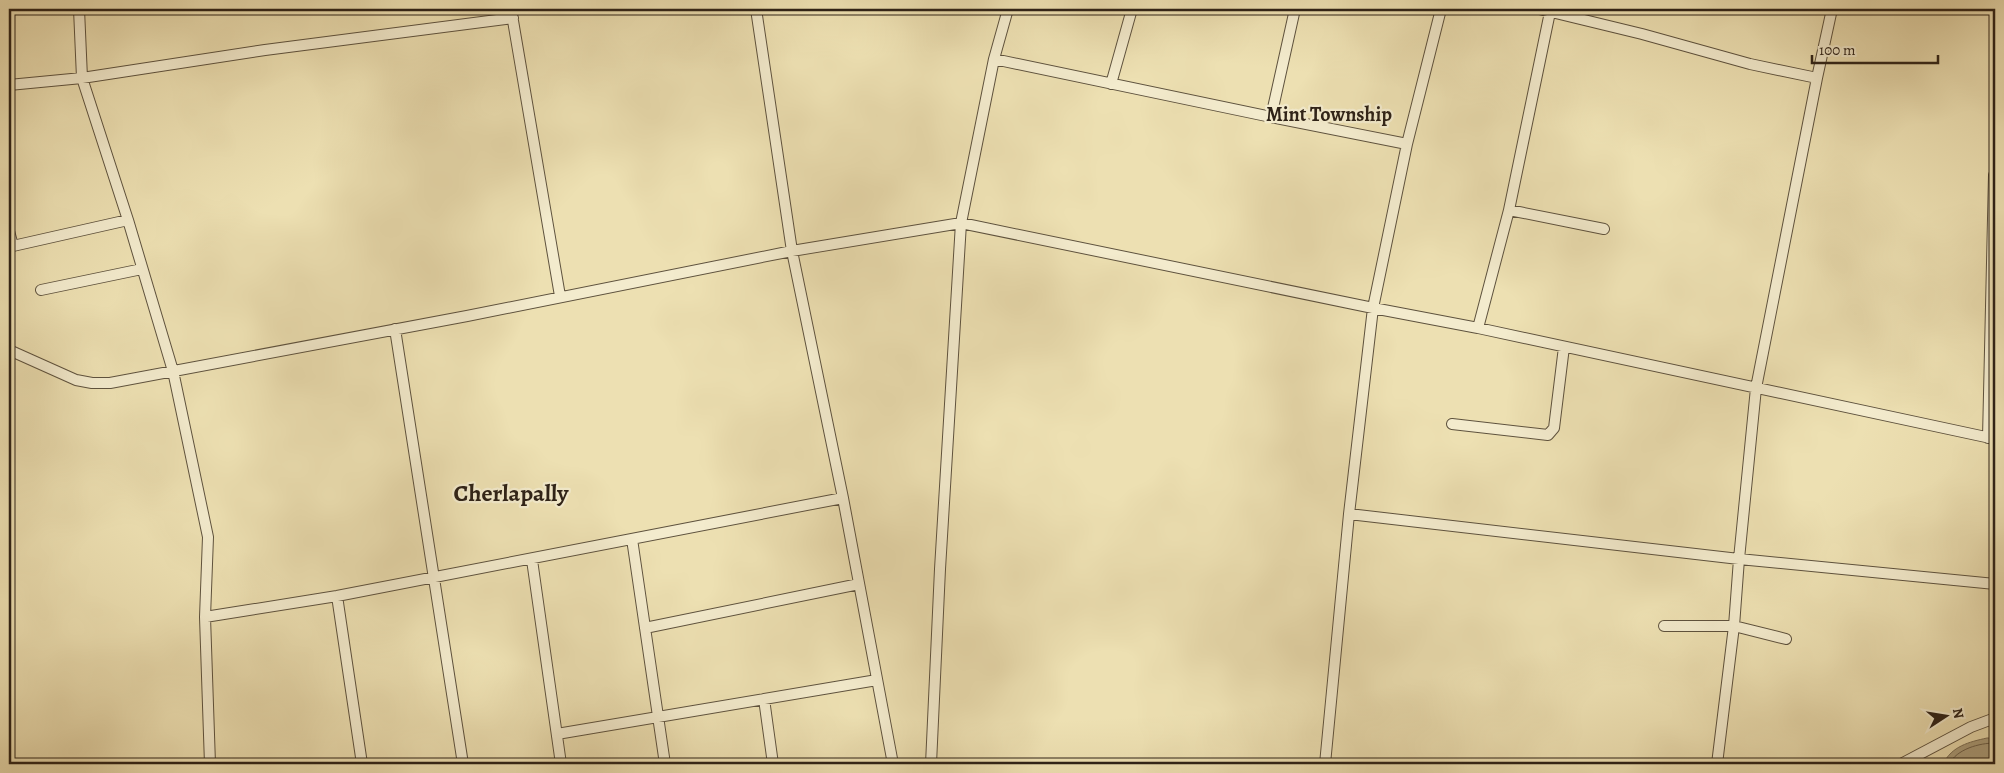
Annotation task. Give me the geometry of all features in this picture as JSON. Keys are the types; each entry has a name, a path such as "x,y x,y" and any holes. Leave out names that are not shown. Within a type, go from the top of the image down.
{"street":[{"path":"79,9 82,78 128,220 173,370 208,537 205,617 210,764"},
{"path":"756,9 792,251 843,498 893,764"},
{"path":"931,764 940,569 961,223 994,59 1008,9"},
{"path":"1110,84 1132,9"},
{"path":"1271,117 1295,9"},
{"path":"1324,764 1349,514 1373,308 1407,144 1441,9"},
{"path":"1539,9 1642,34 1750,64 1817,78"},
{"path":"1717,764 1734,626 1756,388 1832,9"},
{"path":"1478,328 1509,210 1550,12"},
{"path":"9,85 82,78 512,14 560,296"},
{"path":"994,59 1407,144"},
{"path":"9,350 76,380 92,383 110,383 395,330 792,251 961,223 1478,328 1991,439 1995,175"},
{"path":"1509,210 1604,229"},
{"path":"9,231 13,246 128,220"},
{"path":"41,290 142,269"},
{"path":"395,330 463,764"},
{"path":"1452,424 1548,435 1554,428 1564,347"},
{"path":"205,617 337,596 532,560 843,498"},
{"path":"1349,514 1739,559 1995,584"},
{"path":"632,539 665,764"},
{"path":"532,560 561,764"},
{"path":"645,628 859,584"},
{"path":"337,596 362,764"},
{"path":"1664,626 1734,626 1786,639"},
{"path":"557,734 876,680"},
{"path":"764,699 773,764"},
{"path":"1901,764 1971,727 1995,718"}],"water":[{"path":"1995,738 1995,764 1943,764 1956,749 1968,743"}],"district":[{"name":"Mint Township","path":"1329,114"},
{"name":"Cherlapally","path":"511,493"}]}
